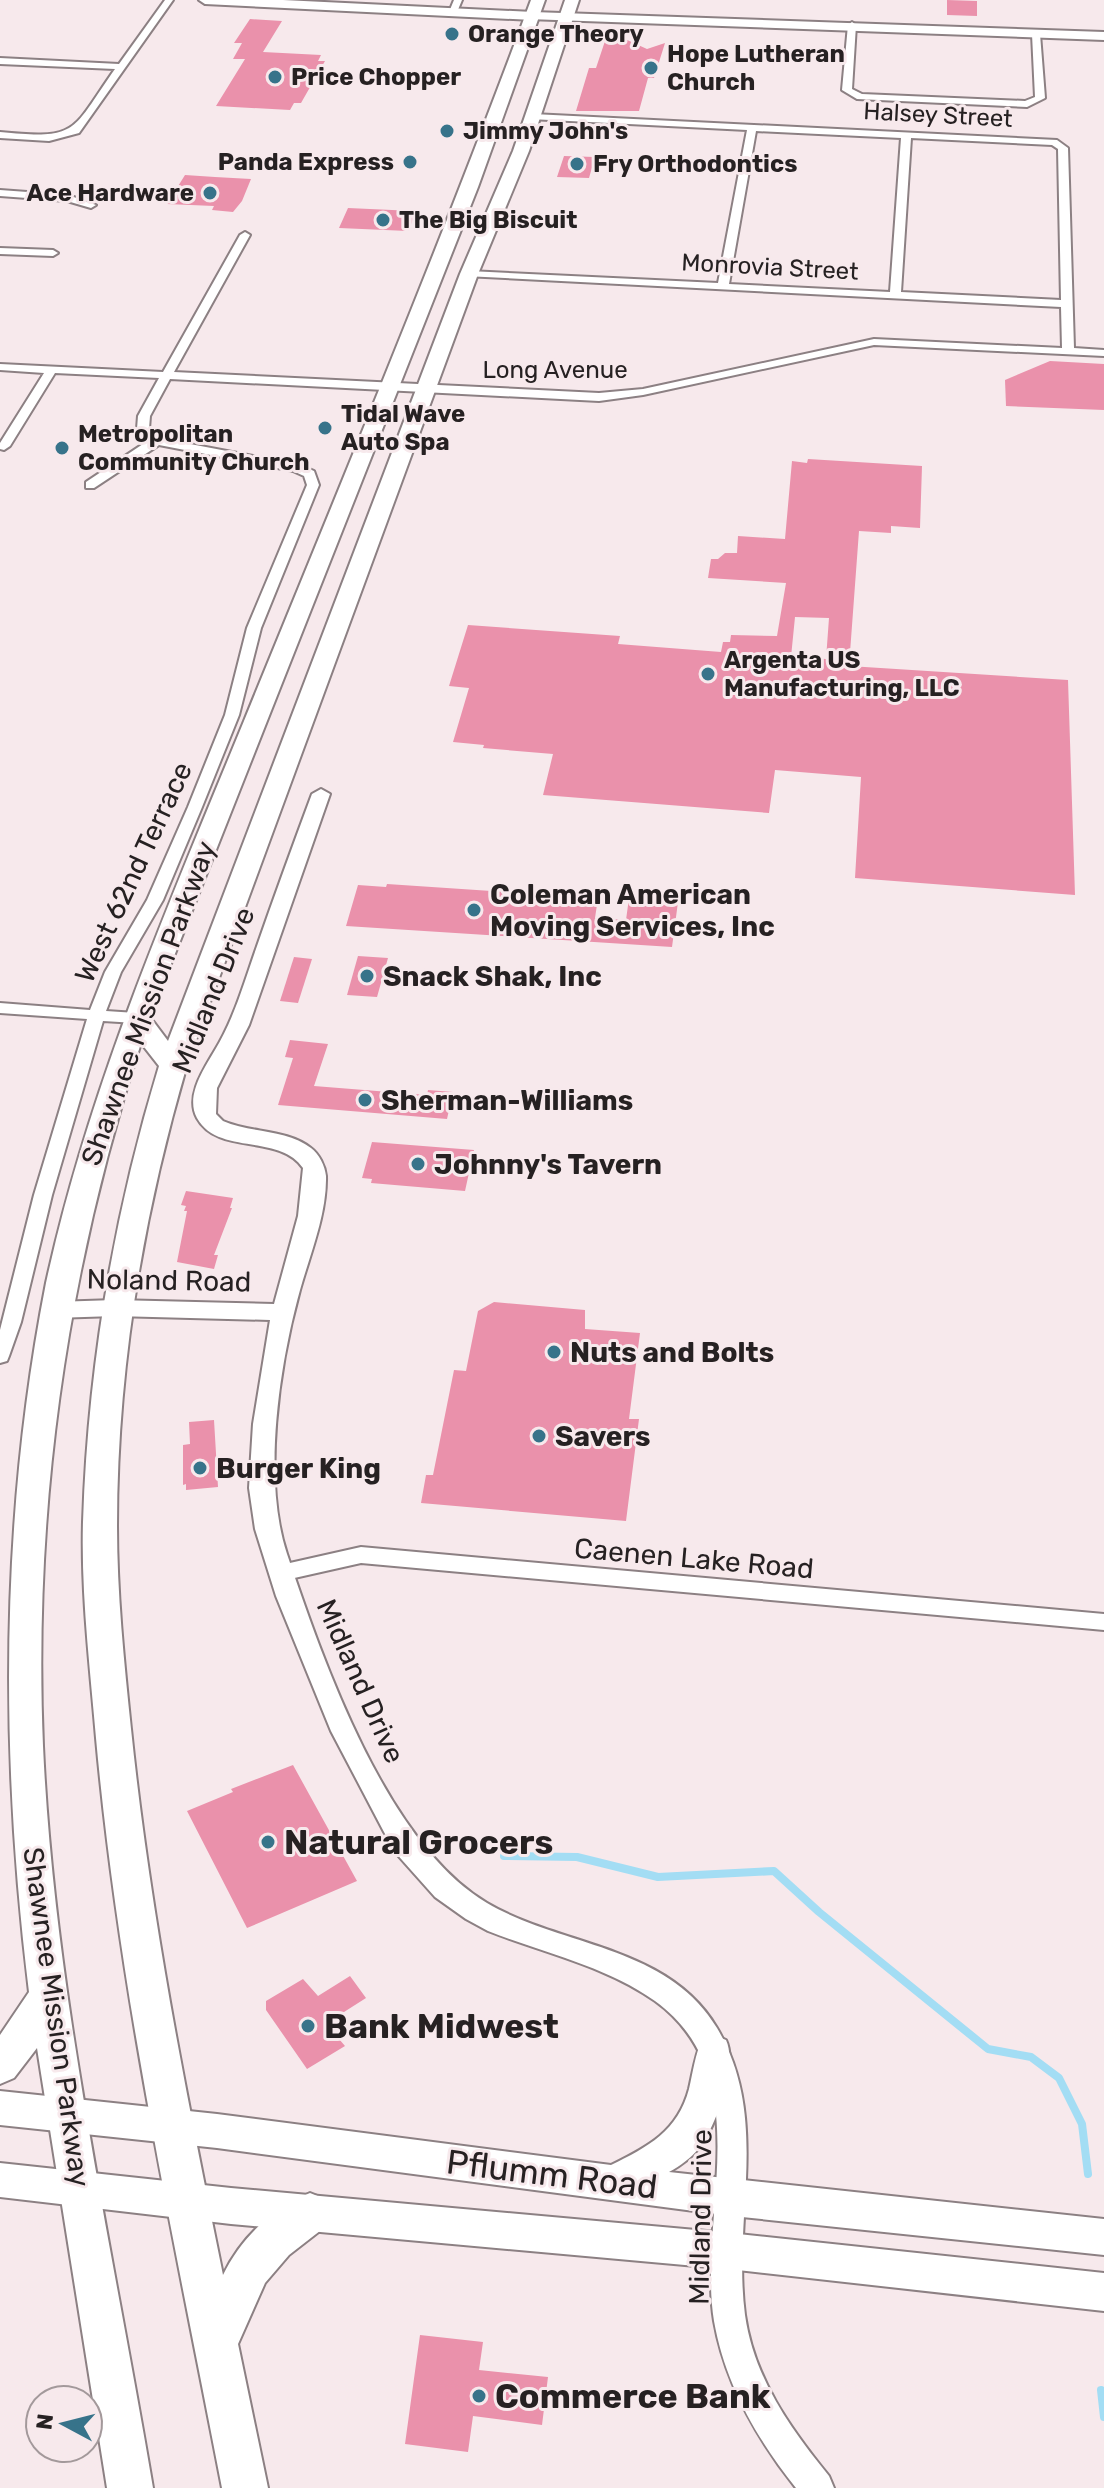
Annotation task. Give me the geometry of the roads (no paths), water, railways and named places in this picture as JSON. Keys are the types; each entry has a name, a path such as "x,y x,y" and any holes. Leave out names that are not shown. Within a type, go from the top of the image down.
{"main road":[{"path":"205,0 569,9 1104,36"},
{"name":"Shawnee Mission Parkway","path":"130,2488 48,1998 25,1760 23,1636 32,1482 54,1310 96,1137 136,1018 309,592 536,8"},
{"name":"Shawnee Mission Parkway","path":"245,2488 172,2126 130,1885 116,1769 100,1526 104,1427 115,1308 147,1153 173,1065 469,274 533,117 569,9"},
{"path":"508,86 519,112 533,117"},
{"path":"322,558 332,576 350,593"},
{"path":"309,592 327,601 339,620"},
{"path":"158,962 194,1007"},
{"path":"136,1018 173,1065"},
{"path":"0,2065 48,1998"},
{"path":"614,2182 667,2155 696,2126 705,2100 714,2051"},
{"name":"Pflumm Road","path":"0,2108 172,2126 732,2198 1104,2237"},
{"name":"Pflumm Road","path":"0,2180 310,2213 729,2251 1104,2292"},
{"path":"217,2342 240,2283 258,2255 276,2235 310,2213"}],"street":[{"path":"0,135 65,137 76,131 169,0"},
{"path":"852,25 847,90 852,94 1015,104 1040,98 1036,34"},
{"path":"0,61 121,67"},
{"name":"Halsey Street","path":"533,117 1054,142 1063,148 1068,304"},
{"path":"723,286 752,127"},
{"path":"895,296 906,134"},
{"path":"0,193 68,198 91,205"},
{"path":"158,440 149,436 142,422 245,235"},
{"path":"0,251 53,253"},
{"name":"Monrovia Street","path":"469,274 1068,304"},
{"path":"1068,304 1068,351"},
{"name":"Long Avenue","path":"0,367 579,397 620,395 874,342 1104,353"},
{"path":"4,446 51,370"},
{"path":"90,485 158,440"},
{"name":"West 62nd Terrace","path":"0,1356 96,1015 113,972 155,900 195,807 232,715 254,628 313,485 310,474 296,468 158,440"},
{"name":"Midland Drive","path":"321,794 236,1032 211,1074 203,1102 207,1115 217,1127 236,1136 276,1141 296,1148 315,1169 312,1197 283,1312 261,1486 266,1530 336,1714 367,1778 416,1859 450,1894 493,1920 636,1974 676,1999 705,2034 725,2074 735,2121 727,2287 732,2334 749,2389 777,2440 817,2488"},
{"path":"0,1008 136,1018"},
{"name":"Noland Road","path":"54,1310 115,1308 283,1312"},
{"name":"Caenen Lake Road","path":"281,1573 361,1555 1104,1622"}],"waterway":[{"path":"504,1856 577,1857 658,1877 774,1871 819,1912 988,2049 1031,2057 1059,2078 1082,2124 1088,2174"},
{"path":"1101,2390 1104,2417"}],"place":[{"name":"Orange Theory","path":"452,34"},
{"name":"Hope Lutheran Church","path":"651,68"},
{"name":"Price Chopper","path":"275,77"},
{"name":"Jimmy John's","path":"447,131"},
{"name":"Panda Express","path":"410,162"},
{"name":"Fry Orthodontics","path":"577,164"},
{"name":"Ace Hardware","path":"210,193"},
{"name":"The Big Biscuit","path":"383,220"},
{"name":"Tidal Wave Auto Spa","path":"325,428"},
{"name":"Metropolitan Community Church","path":"62,448"},
{"name":"Argenta US Manufacturing, LLC","path":"708,674"},
{"name":"Coleman American Moving Services, Inc","path":"474,910"},
{"name":"Snack Shak, Inc","path":"367,976"},
{"name":"Sherman-Williams","path":"365,1100"},
{"name":"Johnny's Tavern","path":"418,1164"},
{"name":"Nuts and Bolts","path":"554,1352"},
{"name":"Savers","path":"539,1436"},
{"name":"Burger King","path":"200,1468"},
{"name":"Natural Grocers","path":"268,1842"},
{"name":"Bank Midwest","path":"308,2026"},
{"name":"Commerce Bank","path":"479,2396"}]}
